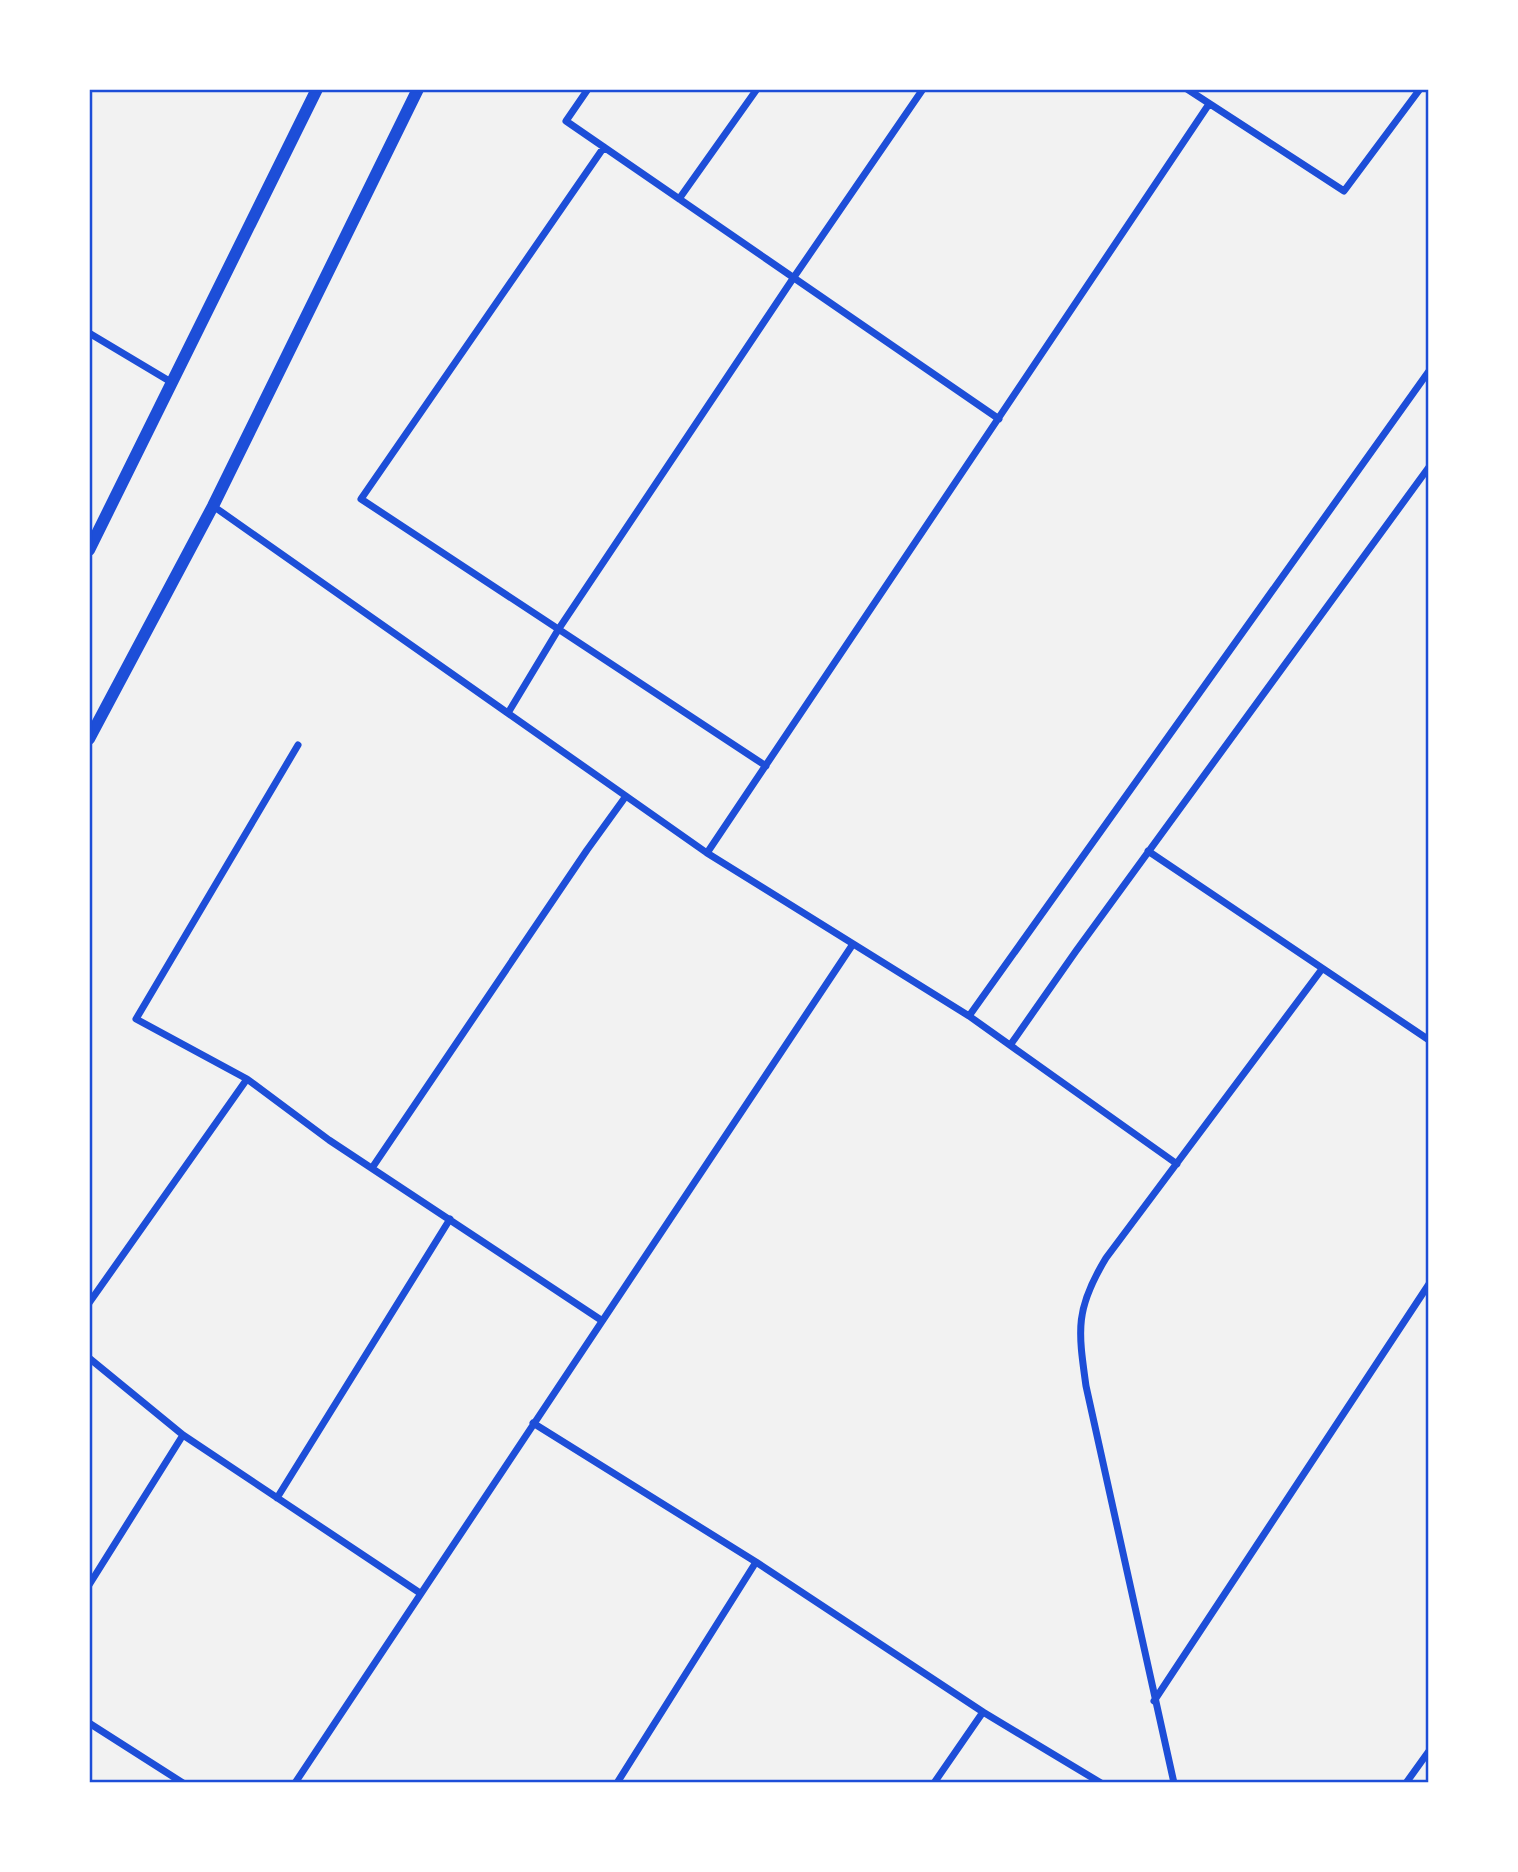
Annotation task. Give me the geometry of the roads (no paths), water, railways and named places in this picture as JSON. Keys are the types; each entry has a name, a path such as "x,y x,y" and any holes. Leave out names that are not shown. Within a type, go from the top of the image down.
{"street":[{"path":"89,550 317,89"},
{"path":"89,739 213,506 418,89"},
{"path":"588,89 566,121 999,419"},
{"path":"679,199 757,89"},
{"path":"508,713 558,630 923,89"},
{"path":"1187,89 1344,191 1420,89"},
{"path":"707,853 1209,104"},
{"path":"604,147 361,499 766,766"},
{"path":"89,333 171,382"},
{"path":"969,1016 1429,371"},
{"path":"1010,1044 1429,467"},
{"path":"213,506 707,853 969,1016 1177,1164"},
{"path":"298,745 136,1019 247,1079 329,1140 601,1320"},
{"path":"372,1168 626,796"},
{"path":"1148,851 1429,1040"},
{"path":"295,1783 853,944"},
{"path":"1174,1783 1086,1386 1080,1322 1083,1301 1092,1281 1123,1234 1322,969"},
{"path":"89,1303 247,1079"},
{"path":"277,1498 450,1219"},
{"path":"1154,1700 1429,1284"},
{"path":"89,1358 183,1435 420,1593"},
{"path":"533,1423 756,1562 983,1712 1101,1783"},
{"path":"89,1585 183,1435"},
{"path":"617,1783 756,1562"},
{"path":"934,1783 983,1712"},
{"path":"89,1723 179,1782"},
{"path":"1406,1783 1429,1751"}]}
